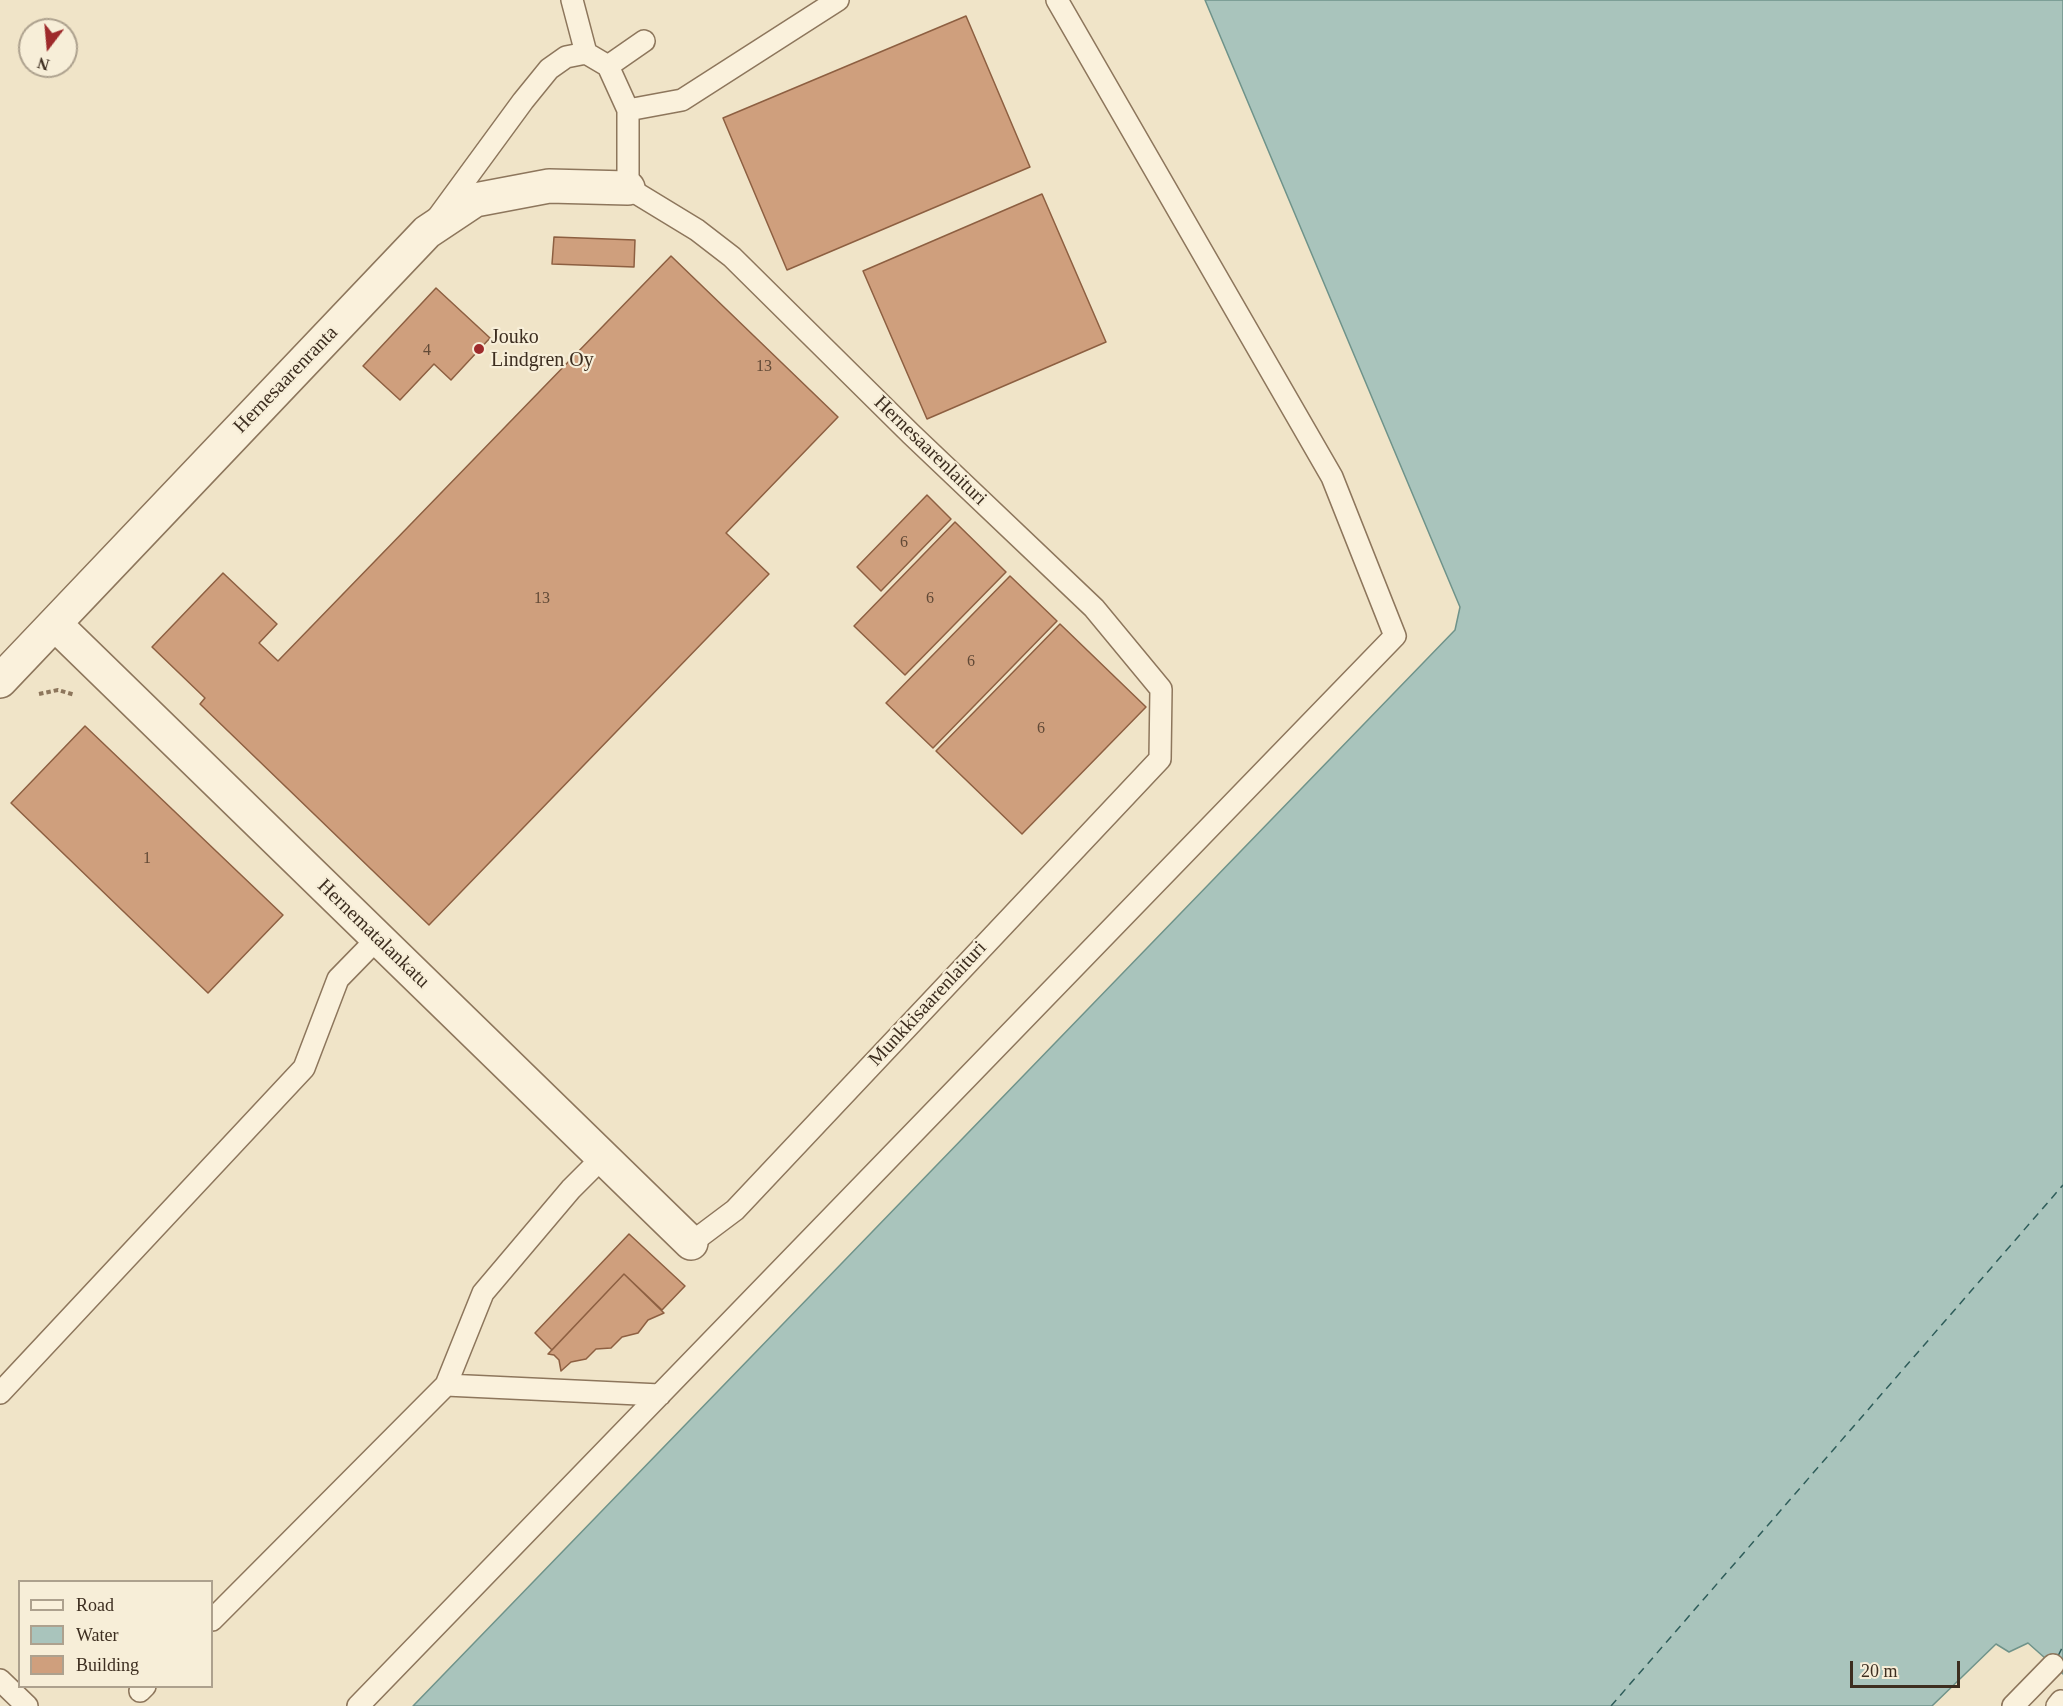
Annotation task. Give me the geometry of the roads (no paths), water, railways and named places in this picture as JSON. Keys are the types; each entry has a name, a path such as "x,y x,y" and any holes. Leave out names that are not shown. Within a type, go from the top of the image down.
{"street":[{"name":"Hernesaarenranta","path":"0,681 427,232 475,200 549,186 628,189"},
{"name":"Hernematalankatu","path":"55,624 691,1243"}],"lane":[{"path":"572,0 586,53"},
{"path":"628,110 682,100 838,0"},
{"path":"358,1706 1395,636 1332,477 1057,0"},
{"path":"608,66 644,41"},
{"path":"427,232 523,101 549,69 566,57 586,53 608,66 628,110 628,189"},
{"name":"Hernesaarenlaituri","path":"628,189 697,230 732,256 911,434 1094,608 1161,689 1160,759"},
{"name":"Munkkisaarenlaituri","path":"691,1243 735,1209 1160,759"},
{"path":"0,1393 304,1068 338,979 377,939"},
{"path":"213,1619 446,1385 483,1293 571,1189 603,1157"},
{"path":"446,1385 660,1395"},
{"path":"2013,1706 2053,1665"},
{"path":"0,1680 27,1706"}],"water":[{"path":"1205,0 2063,0 2063,1674 2028,1643 2009,1652 1996,1644 1932,1706 413,1706 1455,630 1460,607"}],"place":[{"name":"Jouko Lindgren Oy","path":"479,349"}]}
